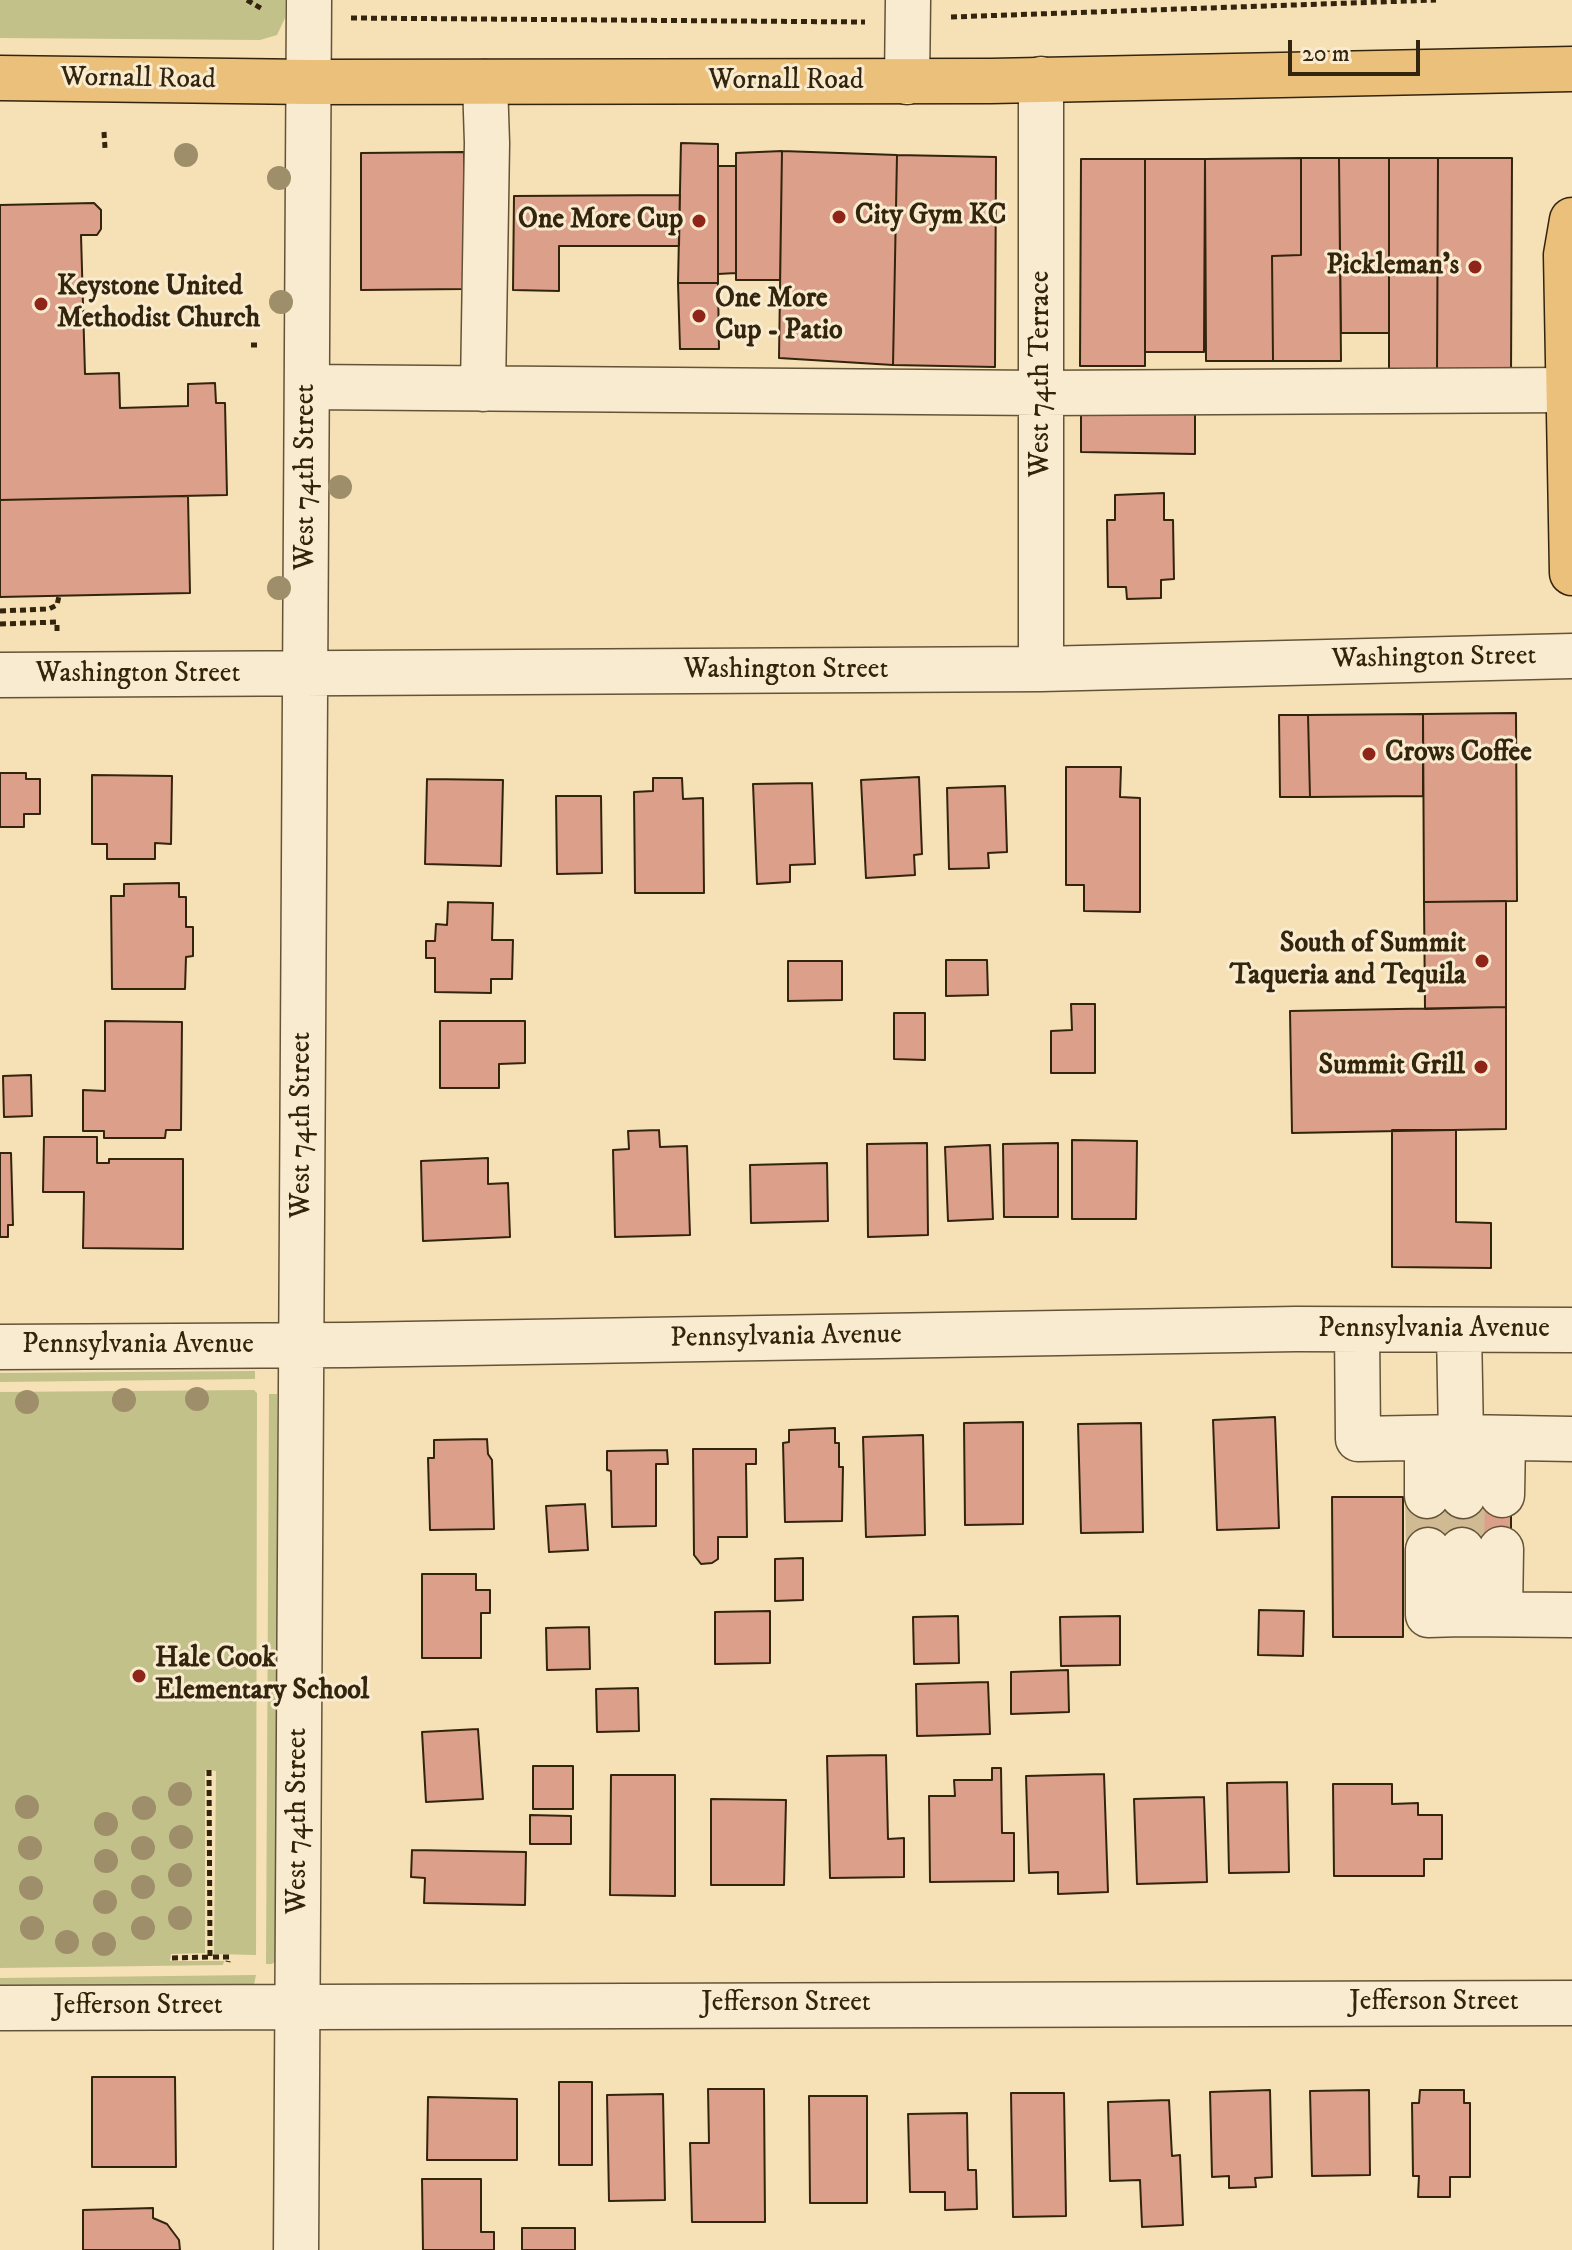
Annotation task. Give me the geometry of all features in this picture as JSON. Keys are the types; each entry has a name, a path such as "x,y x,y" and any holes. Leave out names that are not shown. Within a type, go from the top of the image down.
{"main road":[{"name":"Wornall Road","path":"0,78 309,82 907,82 1572,69"},
{"path":"1572,220 1566,255 1572,573"}],"street":[{"name":"West 74th Street","path":"296,2250 309,9"},
{"path":"907,82 908,10"},
{"name":"West 74th Terrace","path":"1041,79 1041,669"},
{"path":"483,389 485,82"},
{"path":"307,387 1042,393 1568,390"},
{"name":"Washington Street","path":"0,675 1041,669 1572,656"},
{"path":"1357,1330 1358,1439 1572,1439"},
{"name":"Pennsylvania Avenue","path":"0,1347 1572,1330"},
{"path":"1459,1331 1464,1496"},
{"path":"1481,1614 1464,1550 1428,1615 1572,1615"},
{"name":"Jefferson Street","path":"0,2008 1572,2003"}],"path":[{"path":"247,0 277,18 309,9 837,23 908,10 1436,0"},
{"path":"104,132 105,148"},
{"path":"251,345 261,345"},
{"path":"0,611 49,609 57,605 59,596"},
{"path":"0,624 57,622 57,636"},
{"path":"209,1770 210,1957"},
{"path":"172,1958 229,1957 228,1971"}],"shaded area":[{"path":"0,0 285,0 285,18 277,35 260,40 0,38"},
{"path":"255,1371 255,1379 0,1382 0,1373"},
{"name":"Hale Cook Elementary School","path":"254,1390 257,1393 256,1955 214,1954 216,1771 209,1770 205,1771 205,1953 171,1954 170,1961 224,1961 223,1965 0,1968 0,1392"},
{"path":"269,1394 277,1394 280,1958 266,1964"},
{"path":"256,1975 253,1989 212,1984 0,1987 0,1978"}],"building":[{"name":"One More Cup","path":"681,143 718,144 718,283 678,283"},
{"name":"City Gym KC","path":"782,151 897,155 893,365 779,358"},
{"path":"782,151 780,280 736,280 736,153"},
{"path":"464,152 465,289 361,290 361,153"},
{"path":"897,155 996,157 995,367 893,365"},
{"path":"1301,158 1339,158 1341,361 1273,361 1272,256 1301,255"},
{"path":"1301,158 1301,255 1272,256 1273,361 1206,361 1205,159"},
{"path":"1339,158 1389,158 1389,333 1341,333"},
{"path":"1389,158 1438,158 1437,375 1389,376"},
{"name":"Pickleman's","path":"1438,158 1512,158 1511,376 1437,375"},
{"path":"1081,159 1145,159 1145,366 1080,366"},
{"path":"1145,159 1205,159 1204,352 1145,352"},
{"path":"718,166 736,166 736,273 718,274"},
{"path":"680,195 679,246 559,246 559,291 513,290 514,196"},
{"name":"Keystone United Methodist Church","path":"94,203 101,210 101,229 97,235 81,235 85,374 119,373 120,408 188,406 188,384 215,383 216,403 225,403 227,495 0,500 0,205"},
{"name":"One More Cup - Patio","path":"678,283 718,283 719,349 680,349"},
{"path":"1081,408 1195,409 1195,454 1081,452"},
{"path":"1164,493 1164,520 1173,520 1174,579 1161,580 1161,598 1127,599 1126,587 1108,587 1107,520 1115,520 1115,495"},
{"path":"188,496 190,593 0,597 0,500"},
{"path":"1516,713 1517,901 1424,902 1423,714"},
{"path":"1423,714 1423,796 1310,797 1308,715"},
{"path":"1279,715 1308,715 1310,797 1280,797"},
{"path":"1066,767 1121,767 1120,797 1140,798 1140,912 1084,911 1084,885 1066,885"},
{"path":"0,773 26,773 26,779 40,779 40,814 24,814 24,827 0,827"},
{"path":"92,775 172,776 171,844 155,843 155,859 107,859 107,844 92,844"},
{"path":"919,777 922,854 914,855 915,875 866,878 861,780"},
{"path":"653,778 682,778 683,799 703,798 704,893 635,893 634,792 653,791"},
{"path":"427,779 503,780 501,866 425,864"},
{"path":"812,783 815,864 790,865 790,882 757,884 753,784"},
{"path":"1005,786 1007,852 988,853 989,868 949,869 947,788"},
{"path":"556,796 601,796 602,873 557,874"},
{"path":"179,883 179,897 186,897 186,927 193,927 193,956 186,957 185,989 112,989 111,896 124,896 124,884"},
{"path":"1506,901 1506,1007 1425,1009 1424,902"},
{"path":"448,902 493,903 492,940 513,940 512,979 491,979 491,993 435,992 435,958 426,958 426,941 435,941 436,924 447,925"},
{"path":"946,960 987,960 988,995 946,996"},
{"path":"788,961 842,961 842,1000 788,1001"},
{"path":"1071,1004 1095,1004 1095,1073 1051,1073 1051,1031 1072,1030"},
{"path":"1506,1007 1506,1129 1292,1133 1290,1011"},
{"path":"894,1013 925,1013 925,1060 894,1059"},
{"path":"105,1021 182,1022 181,1130 166,1130 165,1138 104,1138 104,1131 83,1131 83,1090 105,1091"},
{"path":"440,1021 525,1021 525,1063 499,1064 499,1088 440,1088"},
{"path":"31,1075 32,1116 4,1117 3,1076"},
{"path":"659,1130 660,1147 687,1146 690,1235 615,1237 613,1150 629,1149 628,1131"},
{"path":"1392,1130 1456,1130 1456,1222 1491,1223 1491,1268 1392,1267"},
{"path":"44,1137 97,1137 97,1163 109,1163 109,1159 183,1159 183,1249 83,1248 84,1192 43,1192"},
{"path":"1072,1140 1137,1141 1136,1219 1072,1219"},
{"path":"927,1143 928,1235 868,1237 867,1144"},
{"path":"1058,1143 1058,1217 1004,1217 1003,1144"},
{"path":"990,1145 993,1219 948,1221 945,1147"},
{"path":"0,1153 11,1153 13,1225 8,1225 8,1237 0,1237"},
{"path":"488,1158 488,1184 508,1183 510,1237 423,1241 421,1161"},
{"path":"827,1163 828,1221 751,1223 750,1165"},
{"path":"1275,1417 1279,1528 1217,1530 1213,1420"},
{"path":"1023,1422 1023,1524 965,1525 964,1423"},
{"path":"1141,1423 1143,1532 1081,1533 1078,1424"},
{"path":"835,1428 835,1443 839,1443 839,1467 843,1467 842,1521 785,1522 783,1443 789,1442 789,1430"},
{"path":"923,1435 925,1535 866,1537 863,1437"},
{"path":"487,1439 488,1454 492,1460 494,1529 430,1530 428,1458 434,1458 434,1440"},
{"path":"693,1449 756,1449 756,1464 746,1464 747,1537 718,1537 718,1559 712,1563 701,1564 694,1555"},
{"path":"667,1450 668,1464 656,1464 656,1526 612,1527 611,1471 607,1470 607,1451"},
{"path":"1511,1494 1511,1549 1413,1551 1412,1497"},
{"path":"1332,1497 1403,1497 1403,1637 1333,1637"},
{"path":"585,1504 588,1550 549,1552 546,1506"},
{"path":"803,1558 803,1600 775,1601 775,1559"},
{"path":"422,1574 476,1574 476,1590 490,1590 490,1613 481,1613 481,1658 422,1658"},
{"path":"1259,1610 1304,1611 1303,1656 1258,1655"},
{"path":"770,1611 770,1663 715,1664 715,1612"},
{"path":"958,1616 959,1663 914,1664 913,1617"},
{"path":"1120,1616 1120,1665 1061,1666 1060,1617"},
{"path":"589,1627 590,1669 547,1670 546,1628"},
{"path":"1068,1670 1069,1712 1011,1714 1011,1672"},
{"path":"988,1682 990,1734 917,1736 916,1684"},
{"path":"638,1688 639,1731 597,1732 596,1689"},
{"path":"478,1729 483,1799 426,1802 422,1732"},
{"path":"886,1755 888,1839 904,1838 904,1877 830,1878 827,1756"},
{"path":"533,1766 573,1766 573,1809 533,1809"},
{"path":"992,1768 1001,1768 1002,1833 1014,1833 1014,1881 930,1882 929,1796 955,1796 954,1780 992,1780"},
{"path":"1104,1774 1108,1892 1058,1894 1058,1872 1029,1873 1026,1776"},
{"path":"611,1775 675,1775 675,1896 610,1895"},
{"path":"1287,1782 1289,1872 1229,1873 1227,1783"},
{"path":"1333,1784 1392,1784 1392,1804 1418,1803 1418,1815 1442,1815 1442,1859 1424,1859 1424,1876 1334,1876"},
{"path":"1204,1797 1207,1882 1137,1884 1134,1799"},
{"path":"711,1799 786,1800 784,1885 711,1885"},
{"path":"530,1815 571,1816 571,1844 530,1844"},
{"path":"412,1850 526,1852 525,1905 424,1903 425,1878 411,1877"},
{"path":"92,2077 175,2077 176,2167 92,2167"},
{"path":"559,2082 592,2082 592,2165 559,2165"},
{"path":"708,2089 764,2089 765,2222 692,2222 690,2143 709,2143"},
{"path":"1270,2090 1272,2177 1255,2178 1256,2187 1229,2188 1229,2176 1212,2177 1210,2092"},
{"path":"1369,2090 1370,2175 1312,2176 1310,2091"},
{"path":"1420,2090 1464,2090 1464,2103 1470,2103 1470,2177 1450,2177 1450,2197 1418,2197 1419,2176 1413,2176 1412,2103 1419,2103"},
{"path":"1011,2093 1064,2093 1066,2216 1013,2217"},
{"path":"663,2094 665,2200 609,2201 607,2095"},
{"path":"809,2096 867,2096 867,2203 810,2203"},
{"path":"428,2097 517,2099 517,2160 427,2160"},
{"path":"1169,2100 1172,2156 1180,2155 1183,2225 1142,2227 1140,2180 1110,2181 1108,2102"},
{"path":"967,2113 968,2170 976,2170 977,2209 945,2210 945,2192 910,2192 908,2114"},
{"path":"422,2179 481,2179 481,2232 494,2232 494,2250 423,2250"},
{"path":"153,2208 153,2218 167,2224 179,2240 180,2250 83,2250 83,2210"},
{"path":"522,2228 575,2228 575,2250 522,2250"}],"tunnel":[{"path":"1427,1496 1428,1550"},
{"path":"1462,1550 1463,1496"}],"place":[{"name":"City Gym KC","path":"839,217"},
{"name":"One More Cup","path":"699,221"},
{"name":"Pickleman's","path":"1475,267"},
{"name":"Keystone United Methodist Church","path":"41,304"},
{"name":"One More Cup - Patio","path":"699,316"},
{"name":"Crows Coffee","path":"1369,754"},
{"name":"South of Summit Taqueria and Tequila","path":"1482,961"},
{"name":"Summit Grill","path":"1481,1067"},
{"name":"Hale Cook Elementary School","path":"139,1676"}]}
